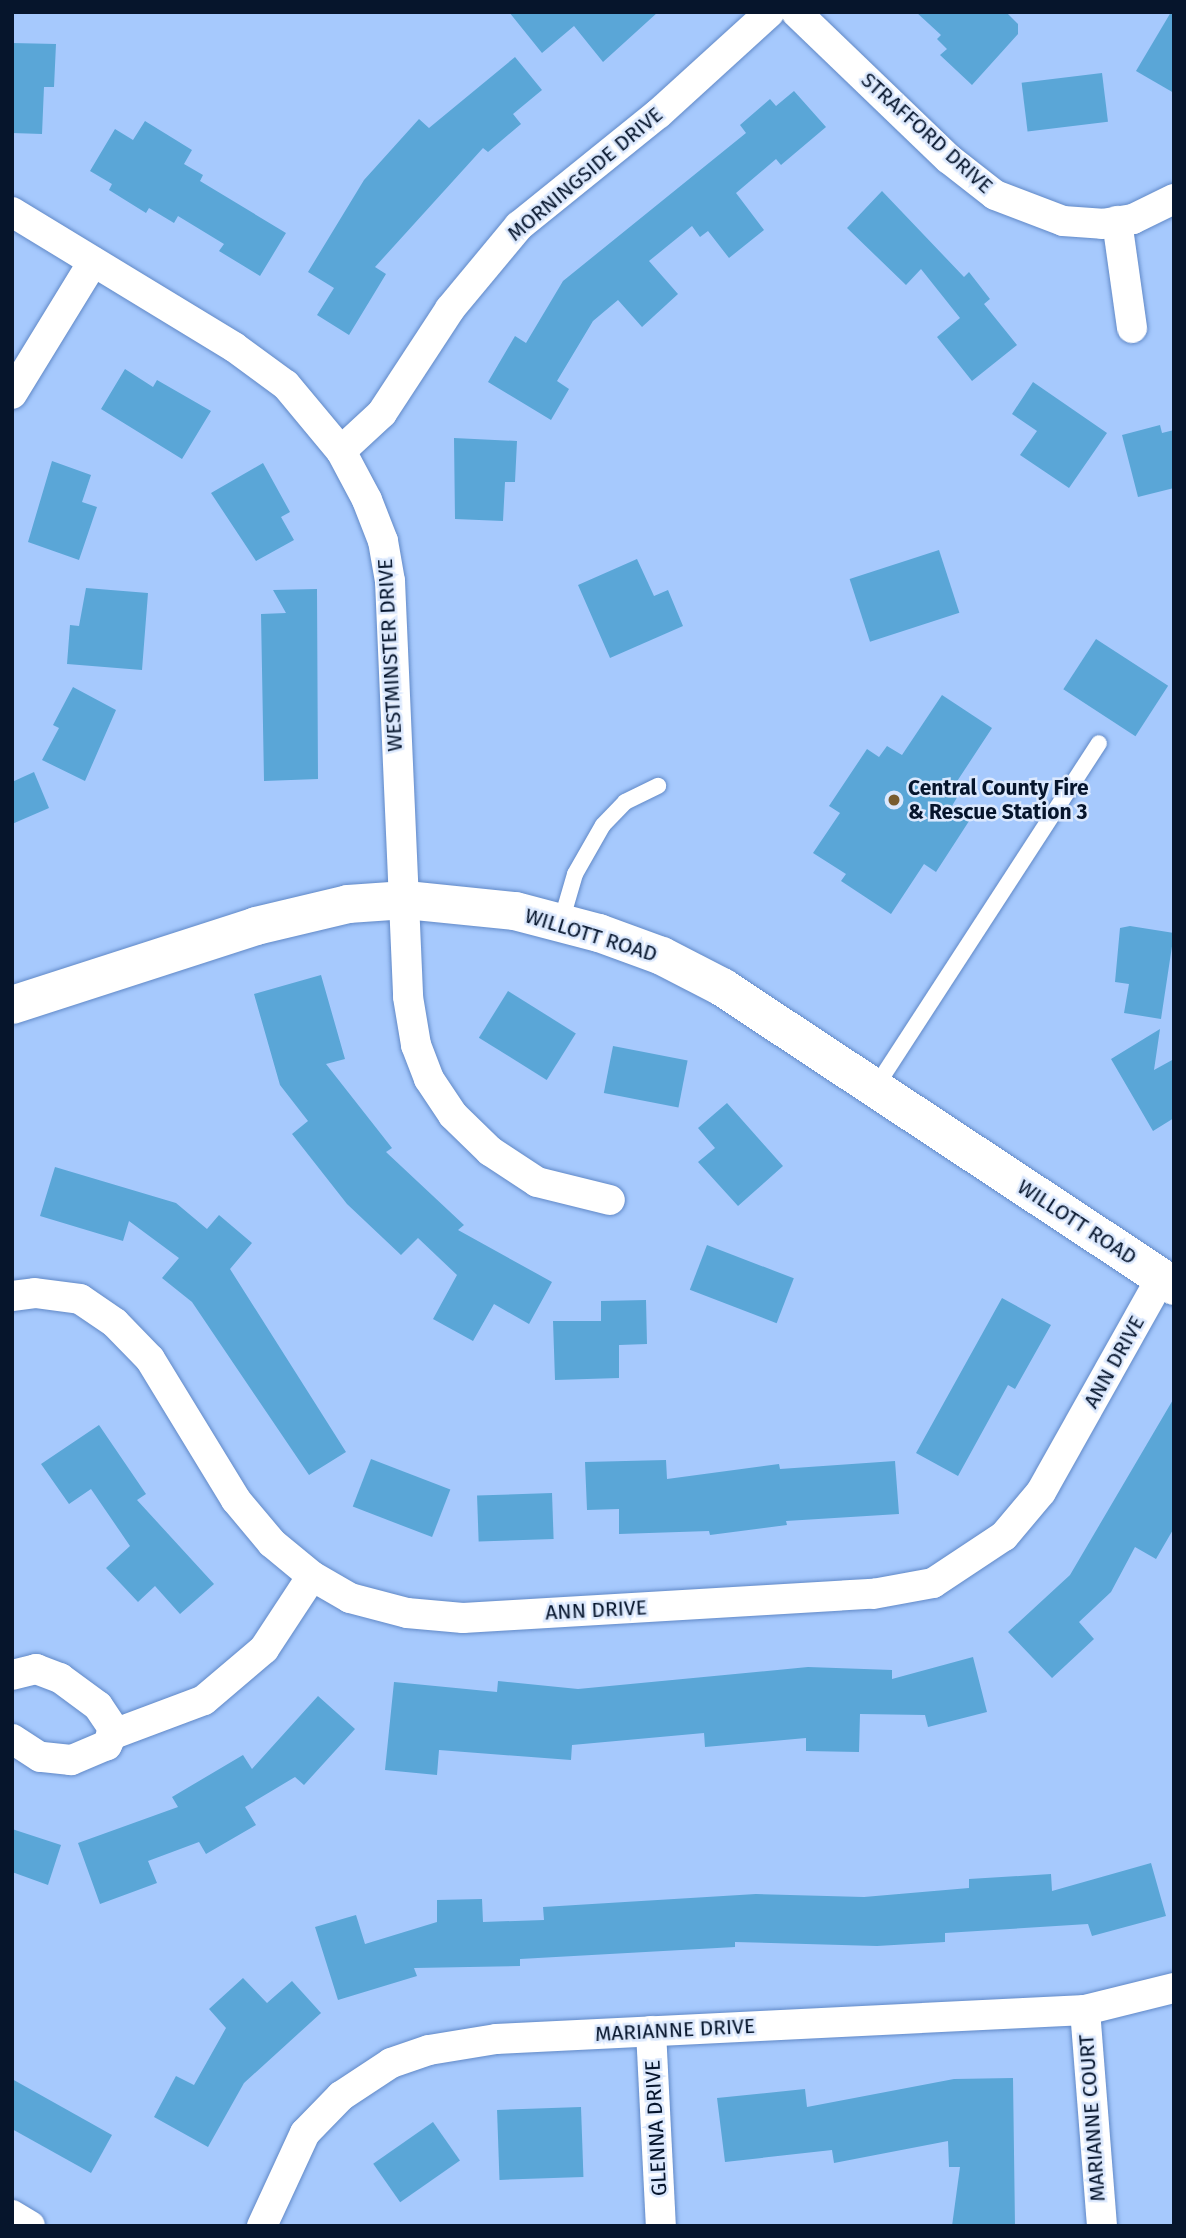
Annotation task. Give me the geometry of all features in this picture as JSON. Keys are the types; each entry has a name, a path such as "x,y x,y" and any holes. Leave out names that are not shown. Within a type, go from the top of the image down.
{"main road":[{"name":"WILLOTT ROAD","path":"12,1005 256,926 348,904 406,900 515,911 561,922 662,956 722,986 1168,1282"}],"street":[{"name":"MORNINGSIDE DRIVE","path":"341,451 382,413 450,309 519,226 658,114 770,12"},
{"name":"STRAFFORD DRIVE","path":"796,12 949,159 995,195 1063,221 1118,221 1174,199"},
{"name":"WESTMINSTER DRIVE","path":"12,212 234,347 286,385 341,451 371,510 390,581 406,900 408,997 416,1045 429,1079 453,1115 490,1151 537,1182 610,1200"},
{"path":"1118,221 1132,328"},
{"path":"12,394 93,262"},
{"name":"ANN DRIVE","path":"12,1296 35,1293 80,1299 115,1322 150,1359 236,1500 272,1543 312,1576 350,1598 407,1614 463,1618 873,1594 933,1583 1004,1536 1041,1492 1168,1282"},
{"path":"111,1735 204,1700 264,1649 312,1576"},
{"path":"12,1675 36,1669 60,1678 97,1706 114,1730 107,1745 71,1760 40,1757 12,1739"},
{"name":"MARIANNE DRIVE","path":"262,2226 305,2133 341,2096 391,2063 429,2050 496,2039 1084,2010 1174,1988"},
{"name":"MARIANNE COURT","path":"1084,2010 1102,2226"},
{"name":"GLENNA DRIVE","path":"651,2031 661,2226"},
{"path":"12,2215 30,2226"}],"lane":[{"path":"875,1088 1099,743"},
{"path":"561,922 575,874 603,825 625,802 658,786"}],"building":[{"path":"509,12 658,12 603,62 574,26 542,53"},
{"path":"916,12 1006,12 1018,24 1018,34 972,85 940,55 947,49 937,39 941,35"},
{"path":"1171,12 1174,12 1174,93 1136,71"},
{"path":"12,43 56,44 54,87 44,87 42,134 12,133"},
{"path":"515,57 542,90 513,114 521,124 488,152 483,148 375,267 386,274 349,335 317,315 334,288 308,272 364,180 419,119 429,128"},
{"path":"1102,73 1108,122 1028,132 1022,83"},
{"path":"794,91 826,127 781,165 776,159 736,193 764,230 729,258 708,231 700,237 692,226 649,261 678,294 642,327 618,300 593,321 557,381 569,389 551,420 488,382 515,336 526,343 563,281 746,133 740,125 770,99 776,106"},
{"path":"145,121 192,150 184,164 203,175 200,181 286,233 260,276 219,251 224,244 178,216 174,223 149,208 146,213 109,190 112,184 90,171 115,129 133,140"},
{"path":"882,191 964,277 969,272 990,299 984,304 1017,345 972,381 937,337 960,318 921,269 906,285 847,228"},
{"path":"125,369 153,387 157,380 211,411 182,459 101,409"},
{"path":"1033,382 1107,433 1069,488 1020,455 1037,431 1012,414"},
{"path":"1160,425 1162,433 1174,430 1174,488 1138,497 1122,435"},
{"path":"454,438 517,441 515,482 505,482 503,521 455,519"},
{"path":"52,461 91,475 82,502 97,507 79,560 28,542"},
{"path":"263,463 290,512 281,517 294,540 256,561 211,493"},
{"path":"939,550 959,613 870,642 850,579"},
{"path":"637,559 654,596 668,590 683,626 610,658 578,585"},
{"path":"86,588 148,593 142,670 67,664 70,625 79,626"},
{"path":"317,589 318,779 264,781 261,614 286,613 273,590"},
{"path":"1096,639 1168,686 1135,736 1063,689"},
{"path":"73,687 116,710 85,781 42,760 59,728 53,725"},
{"name":"Central County Fire & Rescue Station 3","path":"942,695 992,728 952,789 959,794 952,806 971,818 936,872 924,864 891,914 841,881 846,874 813,853 840,813 829,806 867,749 879,757 887,746 902,755"},
{"path":"34,772 49,808 12,824 12,782"},
{"path":"1130,926 1174,933 1161,1019 1124,1013 1129,984 1115,982 1120,928"},
{"path":"321,975 345,1059 326,1064 392,1148 386,1152 464,1225 458,1230 552,1282 529,1324 494,1304 473,1341 433,1319 457,1275 418,1238 401,1255 347,1204 292,1134 308,1121 280,1085 254,994"},
{"path":"508,991 576,1033 547,1080 479,1038"},
{"path":"1160,1029 1154,1070 1174,1059 1174,1118 1153,1131 1111,1059"},
{"path":"613,1046 688,1061 678,1108 604,1093"},
{"path":"727,1103 783,1166 738,1206 698,1162 715,1148 698,1128"},
{"path":"55,1167 176,1203 207,1229 219,1215 252,1243 230,1269 346,1452 309,1475 192,1302 162,1278 179,1258 129,1221 123,1241 40,1216"},
{"path":"707,1245 794,1278 777,1323 690,1290"},
{"path":"1002,1298 1051,1325 1015,1389 1008,1385 958,1476 916,1453"},
{"path":"646,1300 647,1344 619,1345 619,1378 555,1380 553,1321 601,1321 601,1301"},
{"path":"1174,1398 1174,1528 1156,1559 1135,1547 1111,1592 1079,1622 1094,1639 1052,1678 1008,1632 1070,1575"},
{"path":"99,1425 146,1494 137,1500 214,1584 180,1614 155,1586 138,1602 106,1568 130,1546 91,1489 69,1504 41,1464"},
{"path":"371,1459 450,1489 432,1537 353,1507"},
{"path":"666,1460 667,1479 779,1464 780,1469 895,1461 899,1514 786,1521 787,1525 710,1535 709,1531 619,1534 619,1509 587,1510 585,1462"},
{"path":"552,1493 554,1539 479,1542 477,1496"},
{"path":"973,1657 987,1712 928,1727 925,1715 860,1714 859,1752 806,1751 806,1738 705,1747 704,1733 572,1745 571,1760 439,1750 437,1775 385,1770 394,1682 497,1692 498,1681 578,1689 808,1667 892,1670 892,1679"},
{"path":"318,1696 355,1729 304,1785 295,1777 245,1807 256,1825 206,1854 199,1842 148,1861 157,1883 100,1904 78,1843 178,1807 172,1797 243,1755 252,1769"},
{"path":"12,1829 61,1845 48,1885 12,1872"},
{"path":"1151,1863 1166,1916 1092,1936 1088,1924 945,1933 945,1942 877,1946 735,1942 735,1947 520,1959 520,1966 414,1968 417,1976 338,2000 315,1927 356,1915 365,1944 437,1922 437,1900 482,1899 483,1922 544,1920 543,1907 756,1894 864,1897 969,1888 969,1879 1051,1874 1052,1891"},
{"path":"243,1978 267,2003 292,1981 321,2013 244,2083 208,2147 154,2117 176,2076 194,2085 226,2028 209,2009"},
{"path":"1013,2078 1015,2226 952,2226 960,2167 949,2167 948,2141 834,2163 832,2150 725,2162 717,2098 805,2089 807,2107 954,2079"},
{"path":"12,2079 112,2135 91,2173 12,2129"},
{"path":"581,2107 583,2177 499,2180 497,2110"},
{"path":"433,2122 460,2161 400,2202 373,2164"}],"place":[{"name":"Central County Fire & Rescue Station 3","path":"894,800"}]}
